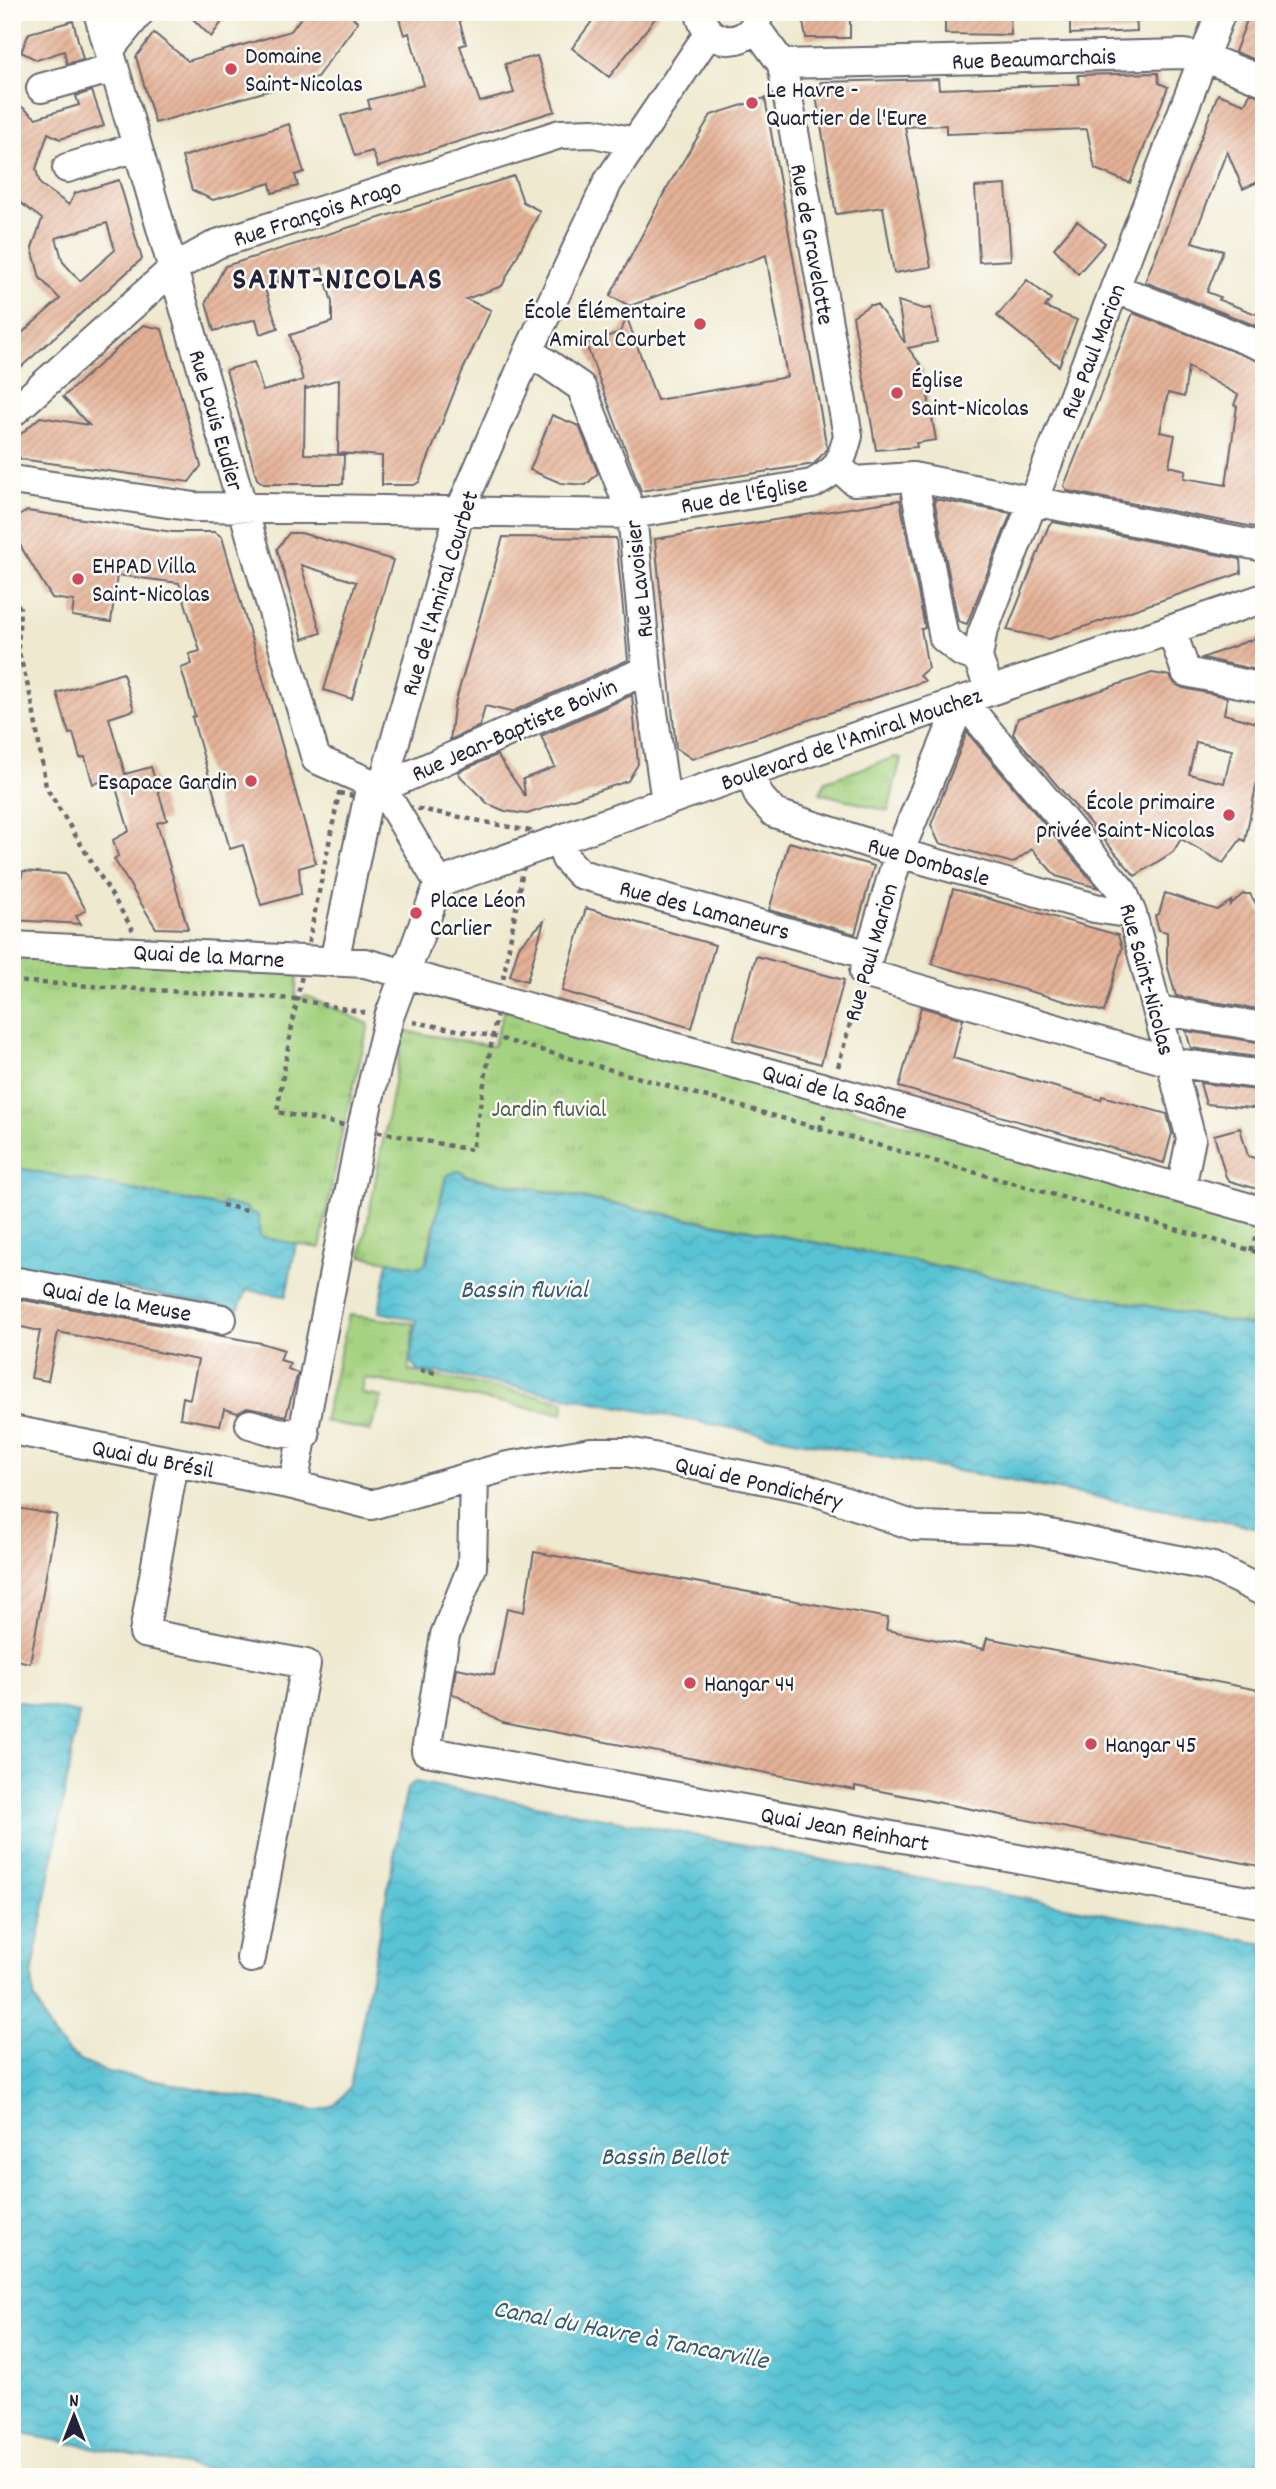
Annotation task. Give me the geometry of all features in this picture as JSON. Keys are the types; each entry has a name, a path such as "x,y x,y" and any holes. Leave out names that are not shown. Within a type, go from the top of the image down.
{"street":[{"name":"Rue Louis Eudier","path":"98,12 316,759 376,786"},
{"path":"41,88 112,59 140,12"},
{"name":"Rue Paul Marion","path":"978,658 982,634 1036,501 1221,12"},
{"path":"704,22 724,41 733,41 742,38 757,20"},
{"name":"Rue de Gravelotte","path":"757,20 782,64 848,436 838,467"},
{"name":"Rue de l'Amiral Courbet","path":"334,962 376,786 460,511 529,351 608,182 704,22"},
{"name":"Rue Beaumarchais","path":"782,64 1184,54 1203,57 1264,81"},
{"name":"Rue François Arago","path":"12,413 174,268 217,244 560,134 594,133 634,142"},
{"path":"67,168 138,147"},
{"path":"1117,289 1264,347"},
{"name":"Rue Lavoisier","path":"529,351 582,387 632,513 647,670 666,802"},
{"name":"Rue de l'Église","path":"12,480 195,507 632,513 812,484 838,467 854,481 912,477 1264,547"},
{"path":"912,477 944,638 961,652 978,658 990,691"},
{"name":"Boulevard de l'Amiral Mouchez","path":"439,883 562,850 666,802 1264,598"},
{"path":"1171,629 1186,672 1264,688"},
{"name":"Rue Jean-Baptiste Boivin","path":"376,786 647,670"},
{"name":"Rue Paul Marion","path":"866,964 899,853 962,700"},
{"name":"Rue Saint-Nicolas","path":"962,700 1123,892 1132,914 1191,1139 1181,1188"},
{"name":"Rue Dombasle","path":"750,773 759,796 774,813 899,853 1095,908 1132,914"},
{"path":"293,1485 305,1435 362,1127 390,1017 439,883 376,786"},
{"name":"Rue des Lamaneurs","path":"562,850 580,874 1170,1062 1264,1075"},
{"name":"Quai de la Marne","path":"12,946 365,963 405,973"},
{"name":"Quai de la Saône","path":"405,973 1264,1212"},
{"path":"1157,1010 1264,1027"},
{"name":"Quai de la Meuse","path":"12,1281 222,1319"},
{"path":"250,1424 276,1432 305,1435"},
{"name":"Quai du Brésil","path":"12,1430 293,1485"},
{"name":"Quai de Pondichéry","path":"293,1485 371,1505 474,1476 552,1458 591,1452 628,1452 806,1488 915,1526 1025,1529 1213,1567 1264,1592"},
{"path":"174,1462 144,1633 306,1664 251,1958"},
{"name":"Quai Jean Reinhart","path":"474,1476 472,1567 446,1635 426,1751 1264,1904"}],"path":[{"path":"12,596 20,608 18,649 32,702 46,787 133,926 136,952"},
{"name":"Rue Paul Marion","path":"832,1090 866,964"},
{"path":"12,981 295,999 491,1036 1264,1254"},
{"path":"222,1205 247,1210"},
{"path":"419,1370 435,1373"}],"green space":[{"path":"895,757 901,758 888,811 820,793 826,781"},
{"path":"12,955 298,968 295,999 307,996 369,1024 342,1133 320,1248 262,1238 258,1233 259,1223 248,1212 12,1167"},
{"name":"Jardin fluvial","path":"504,1010 1264,1226 1264,1328 457,1174 446,1176 425,1265 419,1267 361,1256 404,1031 493,1046"},
{"path":"349,1315 414,1323 409,1371 564,1401 563,1414 364,1378 362,1394 382,1397 370,1431 324,1421"}],"water":[{"path":"12,1167 221,1207 223,1203 247,1208 248,1212 258,1215 260,1237 296,1244 286,1296 247,1290 238,1310 12,1267"},
{"name":"Bassin fluvial","path":"457,1171 464,1172 464,1176 1264,1328 1264,1529 436,1372 434,1375 419,1372 410,1359 417,1320 379,1312 388,1261 419,1267 427,1262 446,1176"},
{"name":"Bassin Bellot","path":"12,1700 79,1713 32,1976 34,1997 53,2036 69,2052 87,2064 108,2072 315,2110 327,2108 340,2100 350,2086 407,1788 415,1782 1264,1944 1264,2477 247,2477 12,2432"}],"building":[{"name":"Domaine Saint-Nicolas","path":"186,12 229,12 211,37"},
{"name":"Domaine Saint-Nicolas","path":"305,12 346,12 358,22 317,77 155,123 136,57 154,33 188,61 291,31"},
{"path":"397,12 457,12 466,44 460,46 480,102 514,93 505,64 537,56 555,111 378,167 372,151 355,156 341,116 370,108 368,100 424,85 409,33 404,35"},
{"path":"599,12 660,12 609,77 572,48"},
{"path":"801,12 850,12 850,38 806,38"},
{"path":"945,12 1010,12 1011,35 945,34"},
{"path":"1070,12 1136,12 1137,31 1070,34"},
{"path":"1250,12 1264,12 1264,63 1235,52"},
{"path":"73,21 83,59 67,64 64,51 37,60 21,52 29,33"},
{"path":"1158,73 1159,83 1168,87 1130,183 1095,169 1087,129 946,134 946,125 905,127 931,267 894,273 883,207 836,214 815,90 821,82 938,79 939,89 1079,84 1078,75"},
{"path":"92,91 104,126 60,139 48,133 36,169 40,184 69,205 75,193 119,180 142,259 12,375 12,342 60,299 40,278 32,248 42,219 18,201 12,181 12,157 19,139 12,134 12,99 36,118 79,105 76,96","holes":["107,223 115,250 80,281 63,262 56,238"]},
{"path":"1250,93 1264,97 1264,179 1243,189 1227,151 1192,242 1223,251 1207,292 1220,297 1219,300 1264,317 1264,329 1145,282 1218,94 1245,104"},
{"path":"765,98 827,449 814,464 641,491 586,344 620,332 627,318 657,400 787,377 766,255 630,306 610,296 665,191 711,115"},
{"path":"289,124 304,172 295,175 298,186 272,193 270,183 213,200 192,190 182,157"},
{"path":"514,176 523,202 540,211 502,286 466,299 491,310 462,372 419,482 414,485 382,485 382,456 338,453 339,379 306,389 305,387 304,454 344,455 343,484 264,484 257,479 226,370 254,362 263,391 303,380 290,335 332,322 332,302 322,268 264,286 278,328 260,334 256,319 214,331 206,302 225,266"},
{"path":"1006,185 1011,260 979,262 975,187"},
{"path":"1077,221 1105,243 1078,274 1054,248"},
{"path":"1027,280 1051,299 1045,307 1077,320 1059,366 997,316"},
{"name":"Église Saint-Nicolas","path":"898,301 924,309 931,308 937,342 908,348 923,368 936,440 916,443 917,447 876,450 853,316 870,305 877,305 905,343"},
{"path":"1133,313 1264,363 1264,494 1259,528 1068,491 1064,486","holes":["1188,367 1238,395 1234,405 1237,406 1226,485 1184,478 1186,470 1169,466 1175,435 1160,432 1168,393 1184,397"]},
{"path":"143,325 162,329 201,466 189,482 20,459 14,440 40,417 89,425 63,397"},
{"path":"552,415 579,426 598,473 586,485 561,483 530,470"},
{"path":"934,499 1011,513 967,624 958,621"},
{"path":"900,500 925,628 921,629 928,668 920,675 925,681 692,759 676,748 655,539"},
{"path":"27,511 173,532 215,532 222,537 316,863 299,868 301,894 261,905 243,845 230,849 192,717 195,716 181,668 192,664 189,654 200,651 179,583 117,575 111,622 72,616 74,601 52,598 12,532 12,520"},
{"path":"1053,522 1240,559 1241,573 1049,639 1007,630 1049,525"},
{"path":"289,533 301,533 393,560 352,699 324,690 356,582 301,565 321,633 303,639 277,549"},
{"path":"503,537 616,538 628,660 511,712 485,706 480,726 450,740 454,707"},
{"path":"1264,635 1264,664 1256,667 1257,670 1202,658"},
{"path":"123,673 134,710 109,718 125,774 151,767 167,820 157,823 188,929 156,928 114,859 118,856 113,840 129,831 113,778 93,784 85,757 80,758 73,733 69,734 57,693"},
{"path":"1152,673 1170,676 1175,684 1183,688 1227,697 1224,714 1264,725 1264,747 1245,841 1241,839 1223,863 1181,839 1173,852 1135,876 1013,734 1018,718","holes":["1196,742 1232,750 1224,783 1189,774"]},
{"path":"632,695 638,764 628,781 527,814 505,811 488,804 458,772 497,755 525,796 523,779 555,767 541,736"},
{"path":"967,732 1098,888 1056,876 1032,849 1013,863 939,843 931,825"},
{"path":"789,842 874,866 855,934 769,910"},
{"path":"23,871 65,874 86,910 76,916 81,924 12,920 12,885 22,876"},
{"path":"953,889 1118,935 1122,948 1104,1012 932,964"},
{"path":"1165,893 1217,910 1231,901 1230,905 1243,894 1250,894 1264,917 1264,1010 1176,996 1167,964 1167,932 1159,930 1155,916 1159,914"},
{"path":"586,908 715,945 692,1028 562,991"},
{"path":"544,921 527,981 510,976 519,946"},
{"path":"756,956 844,980 821,1064 733,1040"},
{"path":"921,1007 963,1019 953,1058 1101,1100 1102,1096 1167,1114 1172,1133 1164,1163 899,1087"},
{"path":"1186,1031 1264,1043 1264,1058 1191,1048"},
{"path":"1200,1083 1264,1091 1264,1109 1206,1104"},
{"path":"1240,1128 1248,1156 1264,1161 1264,1191 1230,1181 1226,1177 1214,1135"},
{"path":"12,1298 261,1343 284,1350 280,1360 290,1363 288,1369 298,1373 286,1416 247,1408 238,1413 224,1409 220,1425 180,1418 183,1397 190,1399 198,1360 58,1332 48,1381 31,1378 40,1331 12,1325"},
{"path":"12,1507 57,1515 30,1663 12,1659"},
{"path":"534,1552 888,1618 886,1630 984,1649 987,1638 1264,1691 1264,1867 855,1786 855,1790 502,1722 452,1693 456,1668 494,1675 507,1608 524,1612"}],"place":[{"name":"Domaine Saint-Nicolas","path":"231,69"},
{"name":"Le Havre - Quartier de l'Eure","path":"752,103"},
{"name":"École Élémentaire Amiral Courbet","path":"700,324"},
{"name":"Église Saint-Nicolas","path":"897,393"},
{"name":"EHPAD Villa Saint-Nicolas","path":"78,579"},
{"name":"Esapace Gardin","path":"251,781"},
{"name":"École primaire privée Saint-Nicolas","path":"1229,815"},
{"name":"Place Léon Carlier","path":"416,913"},
{"name":"Hangar 44","path":"690,1683"},
{"name":"Hangar 45","path":"1091,1744"}],"district":[{"name":"SAINT-NICOLAS","path":"338,277"}],"water label":[{"name":"Canal du Havre à Tancarville","path":"631,2333"}]}
